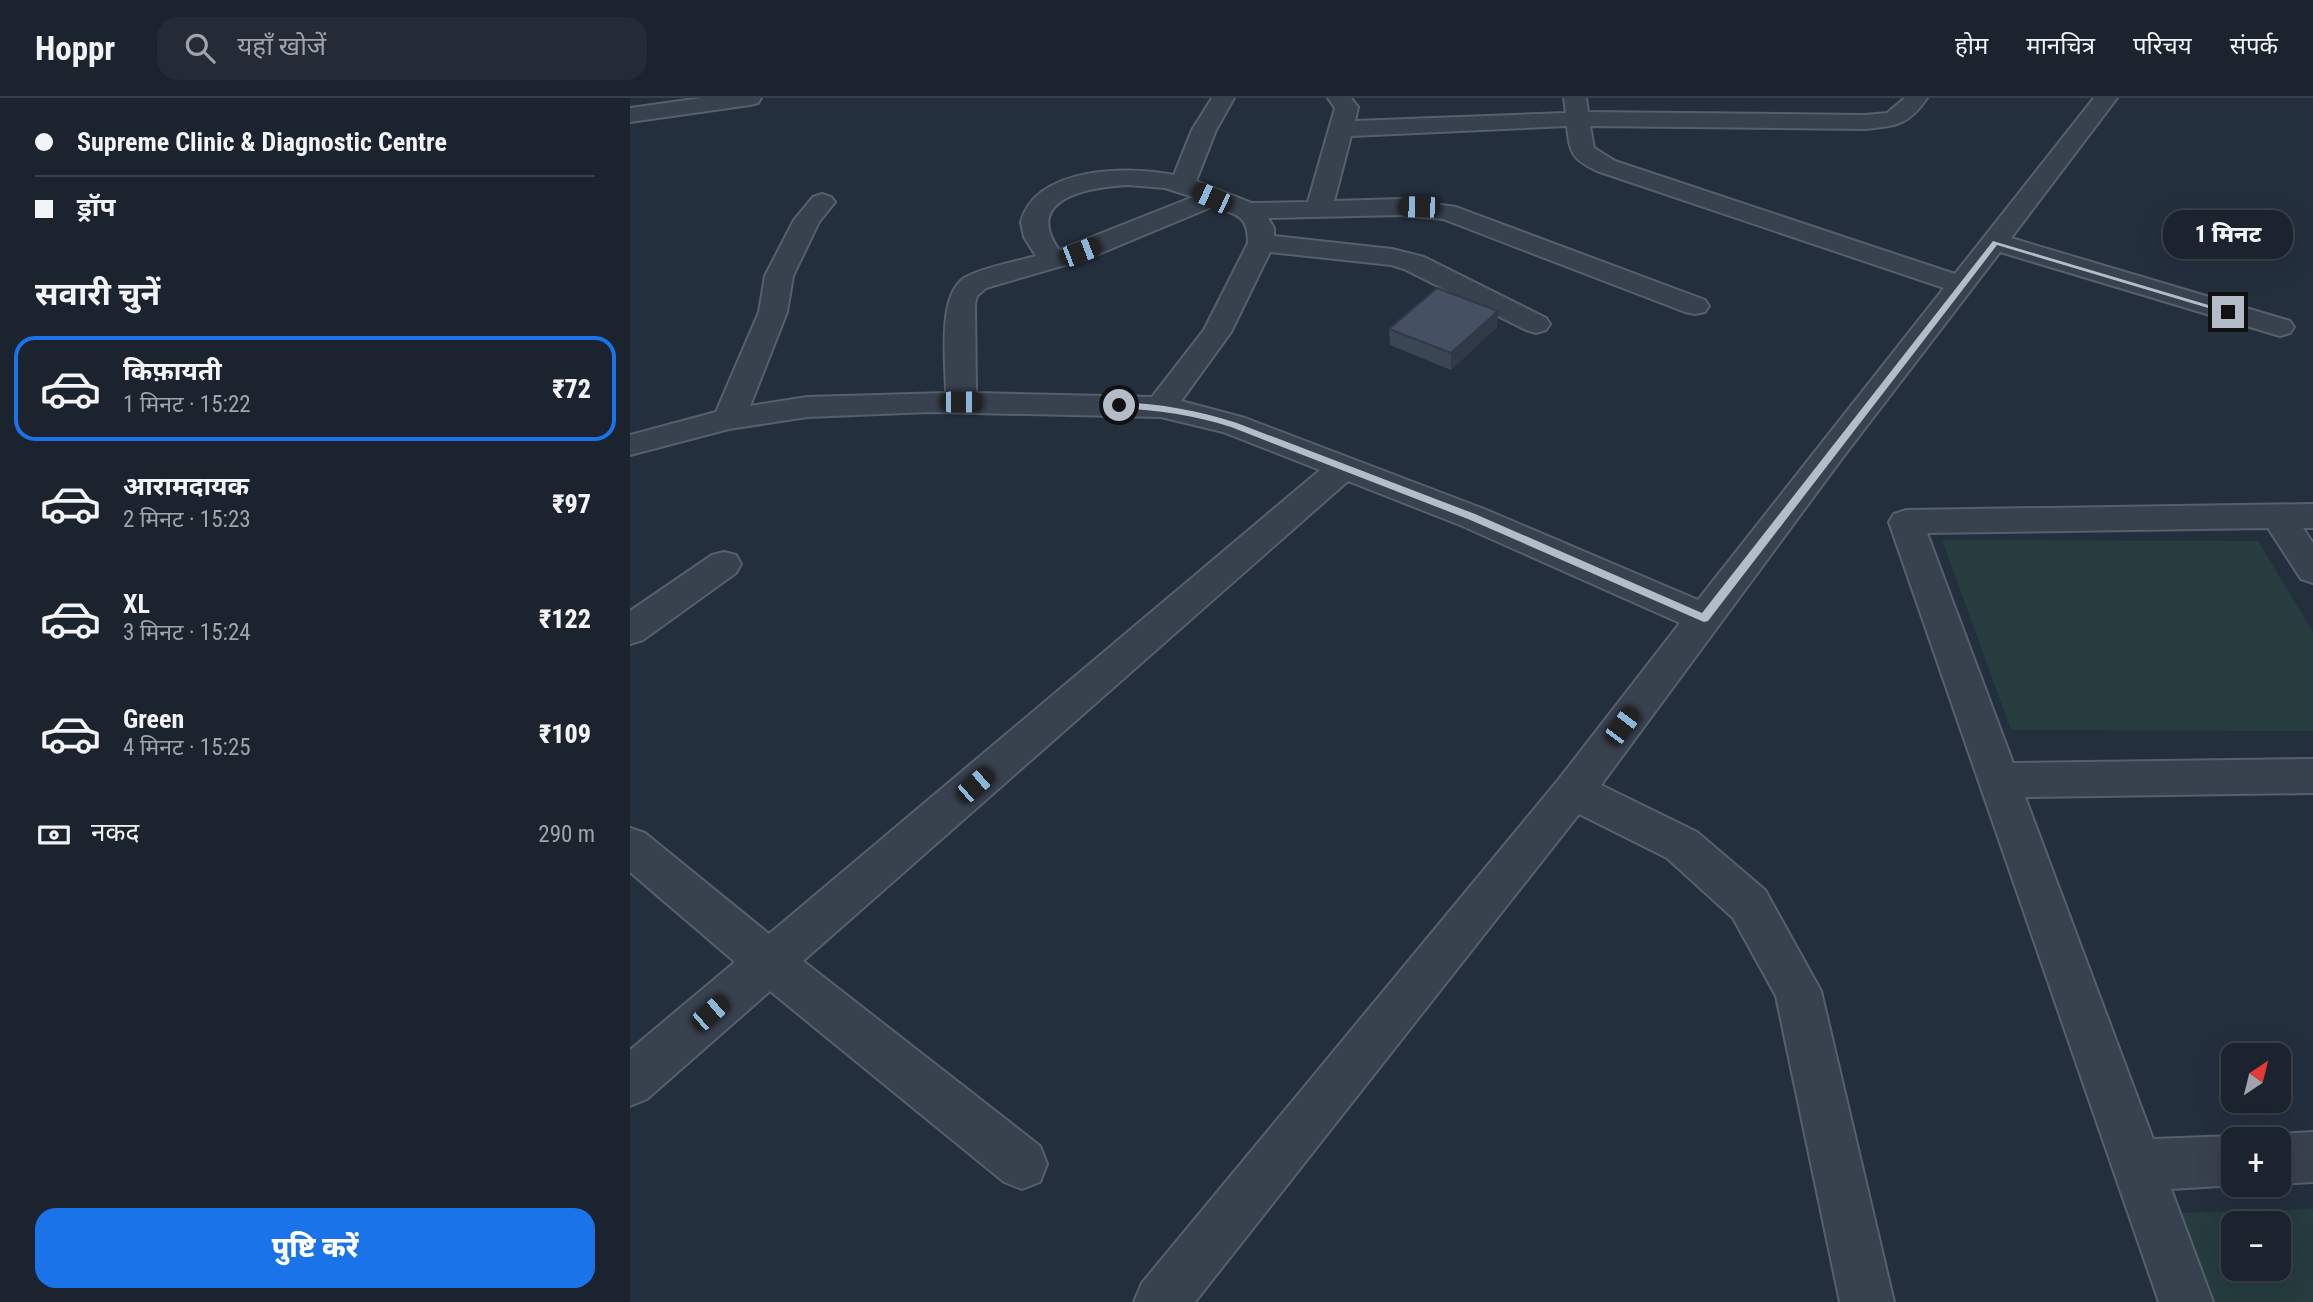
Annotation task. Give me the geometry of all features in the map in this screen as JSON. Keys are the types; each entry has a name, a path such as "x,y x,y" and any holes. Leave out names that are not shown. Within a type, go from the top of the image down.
{"street":[{"path":"630,115 750,98"},
{"path":"1182,185 1204,130 1223,98"},
{"path":"1319,209 1347,107 1339,98"},
{"path":"1340,129 1577,109 1864,122 1905,114 1916,98"},
{"path":"1161,1302 1573,791 2102,99"},
{"path":"1577,109 1582,150 1590,158 1606,166 1962,285"},
{"path":"1053,261 1033,226 1035,215 1057,192 1098,179 1182,185 1251,211 1419,207 1447,212 1695,306"},
{"path":"961,402 961,304 964,293 976,282 1053,261 1104,243 1212,198"},
{"path":"729,419 769,323 779,276 807,220 822,202"},
{"path":"1161,407 1217,332 1261,243 1261,228 1251,211"},
{"path":"1995,242 2280,327"},
{"path":"1261,243 1392,257 1414,263 1536,324"},
{"path":"630,445 729,419 807,407 961,402 1161,407 1222,421 1344,467 1472,517 1704,618"},
{"path":"630,1082 1344,467"},
{"path":"2186,1302 1906,522 2295,516 2313,570"},
{"path":"630,630 724,564"},
{"path":"1999,780 2313,776"},
{"path":"1573,791 1682,845 1749,904 1798,991 1867,1302"},
{"path":"630,846 769,962 1022,1164"},
{"path":"2291,1158 2313,1157"},
{"path":"2137,1165 2221,1162"}],"green space":[{"path":"1942,540 2258,541 2313,632 2313,731 2011,730"},
{"path":"2313,1209 2313,1302 2215,1302 2181,1213 2221,1212 2221,1281 2291,1281 2291,1211 2247,1211"}],"building":[{"path":"1437,288 1498,311 1451,353 1389,329"}],"route":[{"path":"1119,405 1161,407 1199,414 1234,425 1472,517 1704,618 1995,242 2228,312"}]}
